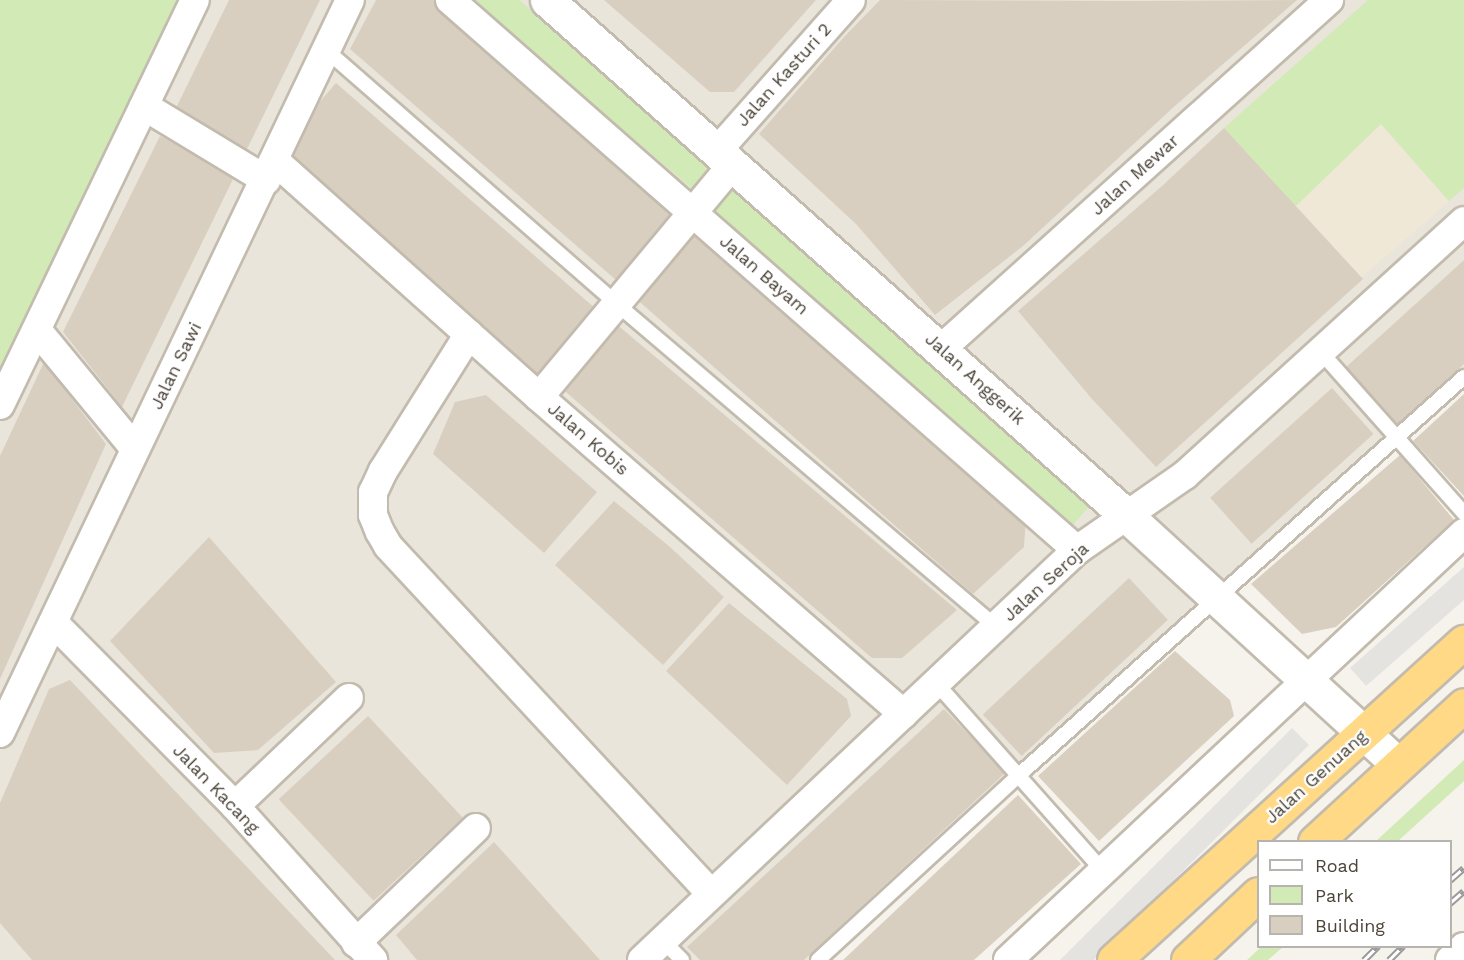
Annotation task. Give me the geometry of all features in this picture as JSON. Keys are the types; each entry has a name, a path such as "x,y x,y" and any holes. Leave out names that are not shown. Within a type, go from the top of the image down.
{"highway":[{"name":"Jalan Genuang","path":"1114,960 1464,642"},
{"path":"1317,840 1464,705"},
{"path":"1188,960 1257,895"}],"street":[{"path":"0,405 195,0"},
{"name":"Jalan Sawi","path":"0,733 351,0"},
{"name":"Jalan Bayam","path":"450,0 1077,550"},
{"name":"Jalan Anggerik","path":"547,0 941,349 1398,764"},
{"name":"Jalan Kasturi 2","path":"539,397 693,213 726,157 851,0"},
{"name":"Jalan Mewar","path":"941,349 1329,0"},
{"name":"Jalan Kobis","path":"144,106 271,171 469,334 904,714"},
{"name":"Jalan Seroja","path":"642,960 672,950 711,894 1077,550 1185,476 1464,220"},
{"path":"37,330 135,449"},
{"path":"469,334 383,471 373,492 373,515 380,532 388,546 711,894"},
{"path":"1008,960 1464,533"},
{"name":"Jalan Kacang","path":"54,623 235,806 364,951"},
{"path":"235,806 349,698"},
{"path":"364,951 476,828"},
{"path":"1450,960 1464,947"}],"lane":[{"path":"326,50 618,305 996,627"},
{"path":"1320,351 1464,513"},
{"path":"818,960 1216,597 1464,377"},
{"path":"937,684 1104,872"}],"shaded area":[{"path":"182,0 1464,0 1464,380 819,960 0,960 0,381"},
{"path":"1381,124 1449,202 1358,280 1290,203"},
{"path":"1464,567 1464,600 1366,686 1350,668"},
{"path":"1292,728 1309,745 1094,960 1060,960"}],"green space":[{"path":"0,0 178,0 0,369"},
{"path":"471,0 519,0 717,167 696,192"},
{"path":"1368,0 1464,0 1464,188 1449,201 1381,124 1295,207 1224,128"},
{"path":"736,186 1090,505 1065,533 711,214"},
{"path":"1464,760 1464,781 1399,840 1377,840"},
{"path":"1260,948 1282,948 1268,960 1247,960"}],"building":[{"path":"229,0 320,0 247,149 174,112"},
{"path":"376,0 434,0 682,220 624,287 350,49"},
{"path":"604,0 816,0 734,92 710,92"},
{"path":"880,0 1297,0 1177,104 1023,246 935,315 856,224 759,134 844,37"},
{"path":"336,83 603,315 544,383 277,151"},
{"path":"1224,128 1363,279 1156,467 1092,399 1018,311 1162,186"},
{"path":"160,136 235,175 122,407 63,332"},
{"path":"697,228 1026,517 1024,547 973,594 634,297"},
{"path":"1464,260 1464,364 1397,425 1345,368"},
{"path":"615,323 957,610 902,658 872,658 559,386"},
{"path":"44,362 106,444 0,679 0,456"},
{"path":"1332,388 1373,434 1252,544 1210,498"},
{"path":"1464,394 1464,496 1413,441"},
{"path":"486,395 597,492 544,553 433,454 455,402"},
{"path":"1400,455 1454,520 1336,627 1302,634 1251,584"},
{"path":"614,501 670,547 724,597 663,665 555,565"},
{"path":"209,537 336,682 258,750 214,753 110,641"},
{"path":"1129,578 1168,620 1022,756 983,714"},
{"path":"729,603 847,699 851,716 787,785 666,671"},
{"path":"1175,651 1230,700 1234,716 1099,841 1038,776"},
{"path":"70,680 335,960 32,960 0,923 0,803 49,689"},
{"path":"944,709 1005,773 804,960 700,960 687,947"},
{"path":"368,716 463,818 374,901 279,799"},
{"path":"1018,795 1081,864 974,960 843,960"},
{"path":"494,842 600,960 417,960 396,935"}],"railway":[{"path":"1452,878 1464,868"},
{"path":"1452,901 1464,891"},
{"path":"1364,960 1376,948"},
{"path":"1389,960 1401,948"}]}
